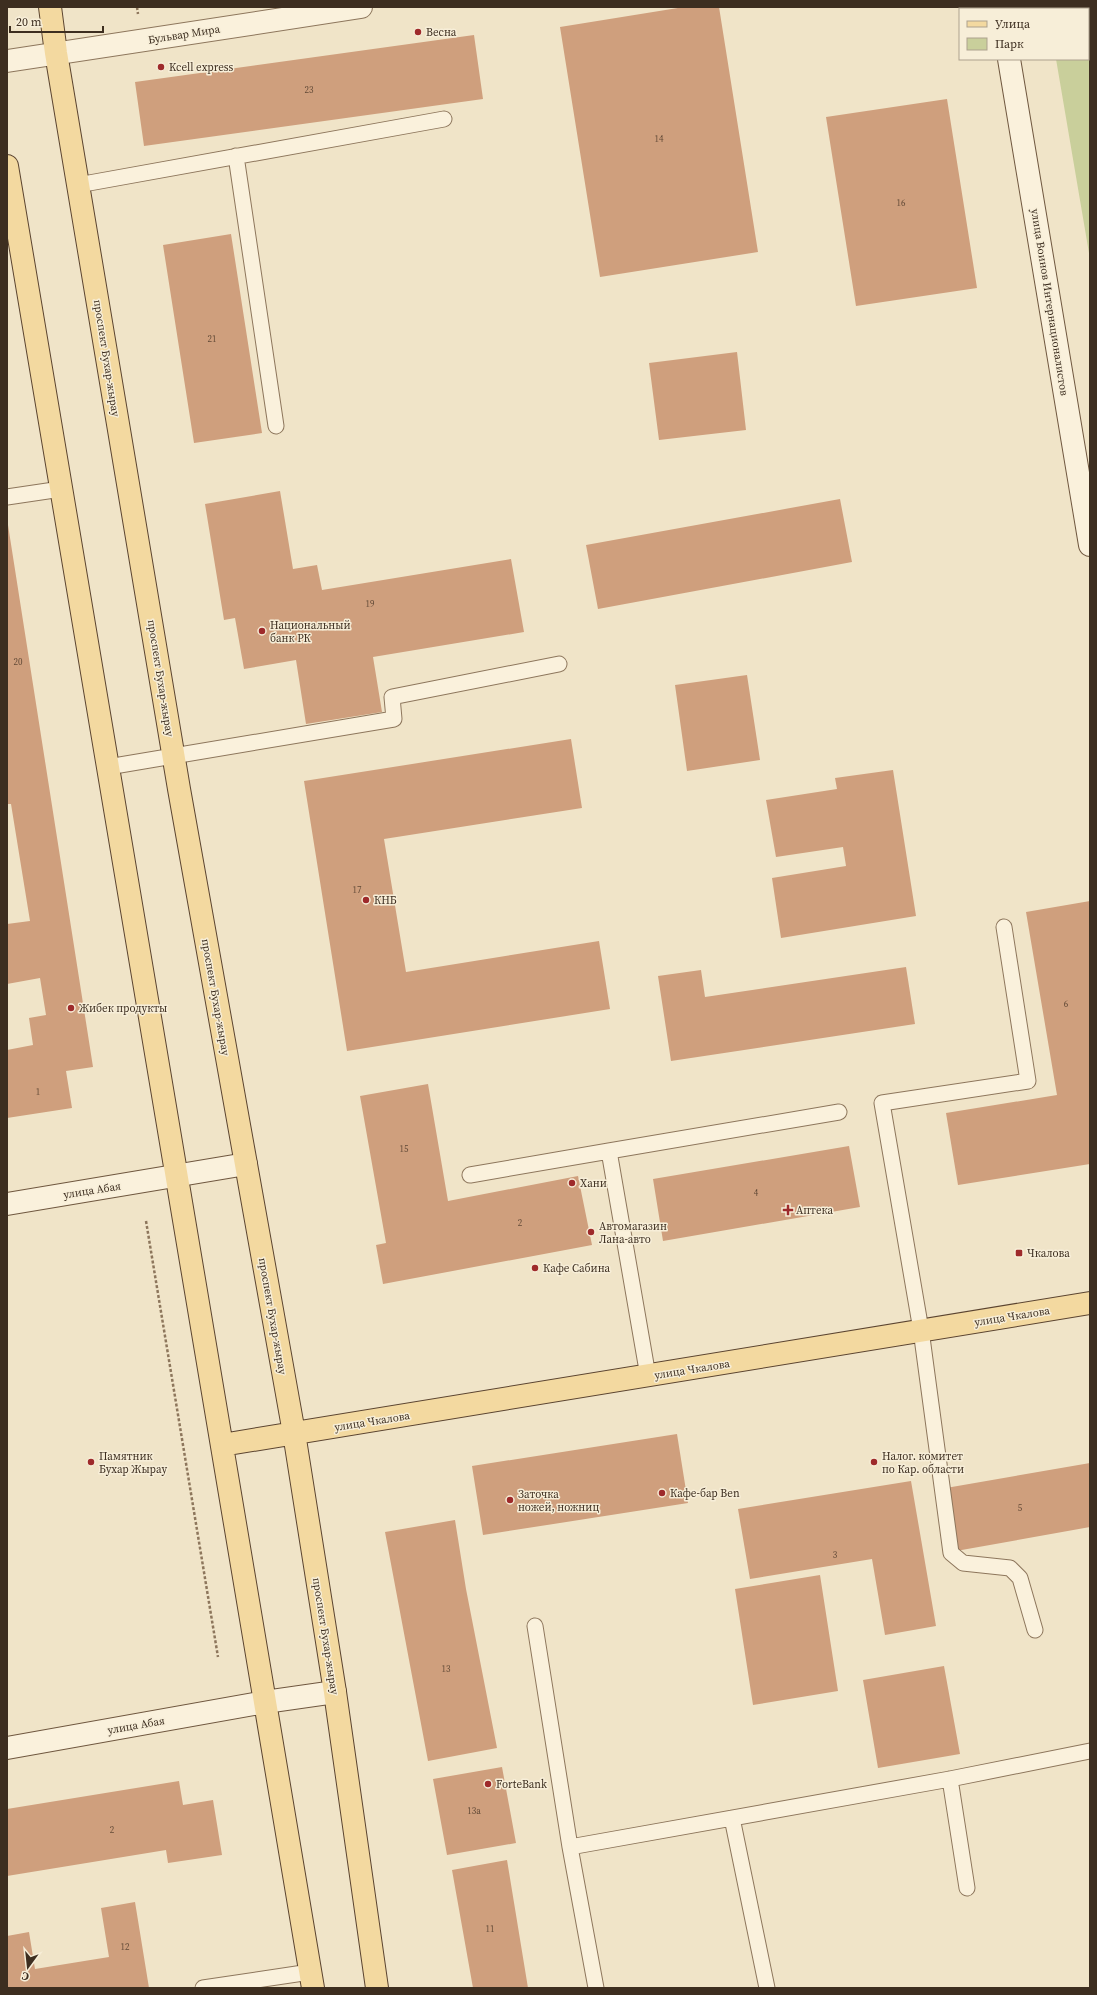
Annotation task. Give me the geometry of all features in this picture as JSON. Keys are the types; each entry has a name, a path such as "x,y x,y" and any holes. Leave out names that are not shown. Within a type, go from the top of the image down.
{"main road":[{"name":"проспект Бухар-жырау","path":"50,7 56,53 174,757 294,1433 335,1692 377,1988"},
{"name":"Бульвар Мира","path":"7,61 361,7"},
{"name":"улица Воинов Интернационалистов","path":"1009,60 1090,545"},
{"path":"7,166 312,1980"},
{"name":"улица Абая","path":"7,1204 246,1164"},
{"name":"улица Чкалова","path":"222,1445 1090,1303"},
{"name":"улица Абая","path":"7,1748 265,1702 335,1692"}],"lane":[{"path":"78,185 444,118"},
{"path":"236,156 276,426"},
{"path":"7,497 61,489"},
{"path":"108,767 394,719 392,697 559,664"},
{"path":"1004,927 1028,1081 882,1103 921,1330 951,1553 963,1563 1010,1568 1020,1578 1035,1630"},
{"path":"470,1175 839,1112"},
{"path":"609,1151 648,1376"},
{"path":"535,1626 570,1847 596,1988"},
{"path":"570,1847 950,1779 1090,1751"},
{"path":"950,1779 967,1888"},
{"path":"732,1818 767,1988"},
{"path":"203,1988 312,1980"}],"path":[{"path":"146,1221 218,1657"}],"green space":[{"path":"1090,7 1090,259 1056,60 1089,60 1089,8 1047,8"}],"building":[{"path":"684,7 719,7 758,252 600,277 560,27"},
{"path":"474,35 483,99 144,146 135,82"},
{"path":"947,99 977,288 856,306 826,117"},
{"path":"231,234 262,433 194,443 163,245"},
{"path":"737,352 746,430 659,440 649,363"},
{"path":"280,491 293,569 317,565 322,590 511,559 524,632 373,657 382,712 306,724 296,660 244,669 235,618 224,620 205,504"},
{"path":"840,499 852,562 598,609 586,545"},
{"path":"8,525 93,1067 66,1071 72,1108 7,1118 7,1050 33,1045 29,1018 46,1015 40,978 7,984 7,924 30,921 11,804 7,804"},
{"path":"747,675 760,760 687,771 675,685"},
{"path":"571,739 582,808 384,839 406,972 599,941 610,1009 347,1051 304,781"},
{"path":"893,770 916,916 781,938 772,878 846,866 843,847 776,857 766,800 837,789 835,778"},
{"path":"1090,901 1090,1164 958,1185 946,1113 1057,1095 1026,912"},
{"path":"906,967 915,1024 671,1061 658,976 701,970 705,997"},
{"path":"428,1084 448,1201 578,1176 592,1245 383,1284 376,1245 386,1243 360,1096"},
{"path":"849,1146 860,1207 663,1241 653,1179"},
{"path":"677,1434 688,1503 483,1535 472,1466"},
{"path":"1090,1463 1090,1527 956,1551 946,1488"},
{"path":"911,1481 936,1626 885,1635 872,1559 750,1579 738,1509"},
{"path":"455,1520 466,1589 497,1748 428,1761 385,1532"},
{"path":"820,1575 838,1691 753,1705 735,1589"},
{"path":"944,1666 960,1754 878,1768 863,1680"},
{"path":"502,1767 516,1843 447,1855 433,1779"},
{"path":"179,1781 183,1805 213,1800 222,1855 168,1863 166,1850 7,1876 7,1809"},
{"path":"507,1860 528,1988 473,1988 452,1870"},
{"path":"135,1902 149,1988 7,1988 7,1936 29,1932 35,1969 109,1957 101,1908"}],"place":[{"name":"Весна","path":"418,32"},
{"name":"Kcell express","path":"161,67"},
{"name":"Национальный банк РК","path":"262,631"},
{"name":"КНБ","path":"366,900"},
{"name":"Жибек продукты","path":"71,1008"},
{"name":"Хани","path":"572,1183"},
{"name":"Аптека","path":"788,1210"},
{"name":"Автомагазин Лана-авто","path":"591,1232"},
{"name":"Чкалова","path":"1019,1253"},
{"name":"Кафе Сабина","path":"535,1268"},
{"name":"Памятник Бухар Жырау","path":"91,1462"},
{"name":"Налог. комитет по Кар. области","path":"874,1462"},
{"name":"Кафе-бар Ben","path":"662,1493"},
{"name":"Заточка ножей, ножниц","path":"510,1500"},
{"name":"ForteBank","path":"488,1784"}]}
